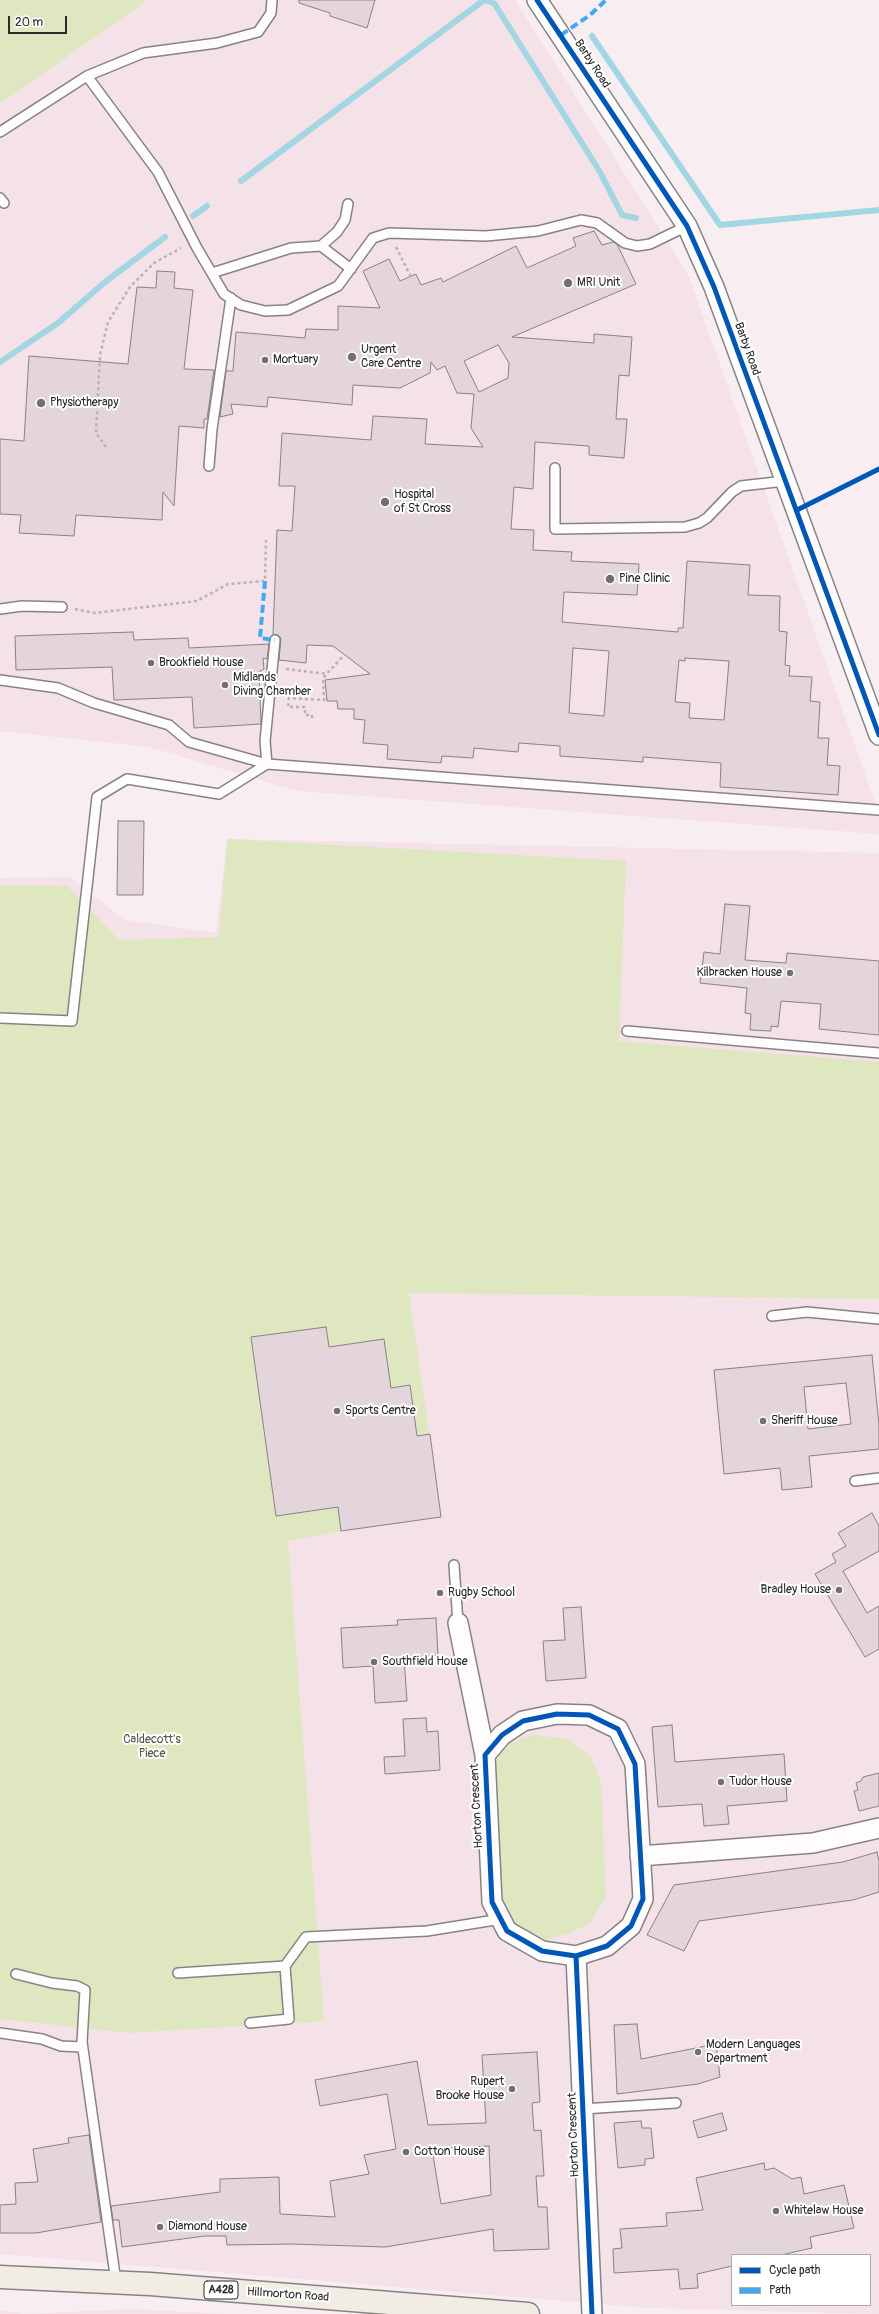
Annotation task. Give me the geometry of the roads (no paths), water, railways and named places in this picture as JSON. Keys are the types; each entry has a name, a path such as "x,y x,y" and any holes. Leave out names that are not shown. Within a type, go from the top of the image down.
{"highway":[{"name":"Hillmorton Road","path":"0,2277 116,2283 442,2311 528,2314"}],"street":[{"name":"Barby Road","path":"537,0 687,226 714,287 879,735"},
{"name":"Horton Crescent","path":"458,1623 485,1755 492,1902 507,1931 542,1951 576,1956 607,1946 631,1926 643,1899 635,1764 618,1729 589,1716 557,1714 523,1721 502,1735 485,1755"},
{"path":"640,1856 812,1843 879,1828"},
{"name":"Horton Crescent","path":"576,1956 592,2314"}],"lane":[{"path":"0,132 87,76 143,53 217,43 258,32 271,13 272,0"},
{"path":"87,76 158,172 224,294 241,305 264,311 288,310 338,286 351,269 358,255 373,238 389,233 486,236 538,231 582,220 597,223 625,243 637,246 650,244 687,226"},
{"path":"212,273 291,248 321,246 337,232 345,220 348,204"},
{"path":"321,246 351,269"},
{"path":"209,466 212,429 231,298"},
{"path":"555,468 555,529 685,527 699,523 707,518 732,492 741,486 785,481"},
{"path":"0,609 22,606 62,607"},
{"path":"267,764 265,741 275,640"},
{"path":"0,680 58,688 94,703 169,725 189,742 267,764 879,810"},
{"path":"0,1018 72,1020 75,974 97,797 127,779 219,794 267,764"},
{"path":"627,1031 879,1053"},
{"path":"772,1316 807,1312 879,1319"},
{"path":"855,1480 879,1478"},
{"path":"454,1565 458,1623"},
{"path":"250,2023 289,2019 285,1966 306,1937 427,1930 501,1919"},
{"path":"178,1973 285,1966"},
{"path":"16,1974 52,1983 77,1986 86,1990 82,2047 116,2283"},
{"path":"0,2033 42,2039 61,2046 82,2047"},
{"path":"583,2110 676,2103"}],"waterway":[{"path":"241,181 484,0 494,3 600,172 622,215 636,218"},
{"path":"592,36 720,225 879,210"},
{"path":"193,216 207,206"},
{"path":"0,362 58,323 105,282 165,237"}],"place":[{"name":"MRI Unit","path":"568,283"},
{"name":"Urgent Care Centre","path":"352,357"},
{"name":"Mortuary","path":"265,360"},
{"name":"Physiotherapy","path":"41,403"},
{"name":"Hospital of St Cross","path":"385,502"},
{"name":"Pine Clinic","path":"610,579"},
{"name":"Brookfield House","path":"151,663"},
{"name":"Midlands Diving Chamber","path":"225,685"},
{"name":"Kilbracken House","path":"790,973"},
{"name":"Sports Centre","path":"337,1411"},
{"name":"Sheriff House","path":"763,1421"},
{"name":"Bradley House","path":"839,1590"},
{"name":"Rugby School","path":"440,1593"},
{"name":"Southfield House","path":"374,1662"},
{"name":"Tudor House","path":"721,1782"},
{"name":"Modern Languages Department","path":"698,2052"},
{"name":"Rupert Brooke House","path":"512,2089"},
{"name":"Cotton House","path":"406,2152"},
{"name":"Whitelaw House","path":"776,2211"},
{"name":"Diamond House","path":"160,2227"}],"park label":[{"name":"Caldecott's Piece","path":"152,1747"}]}
